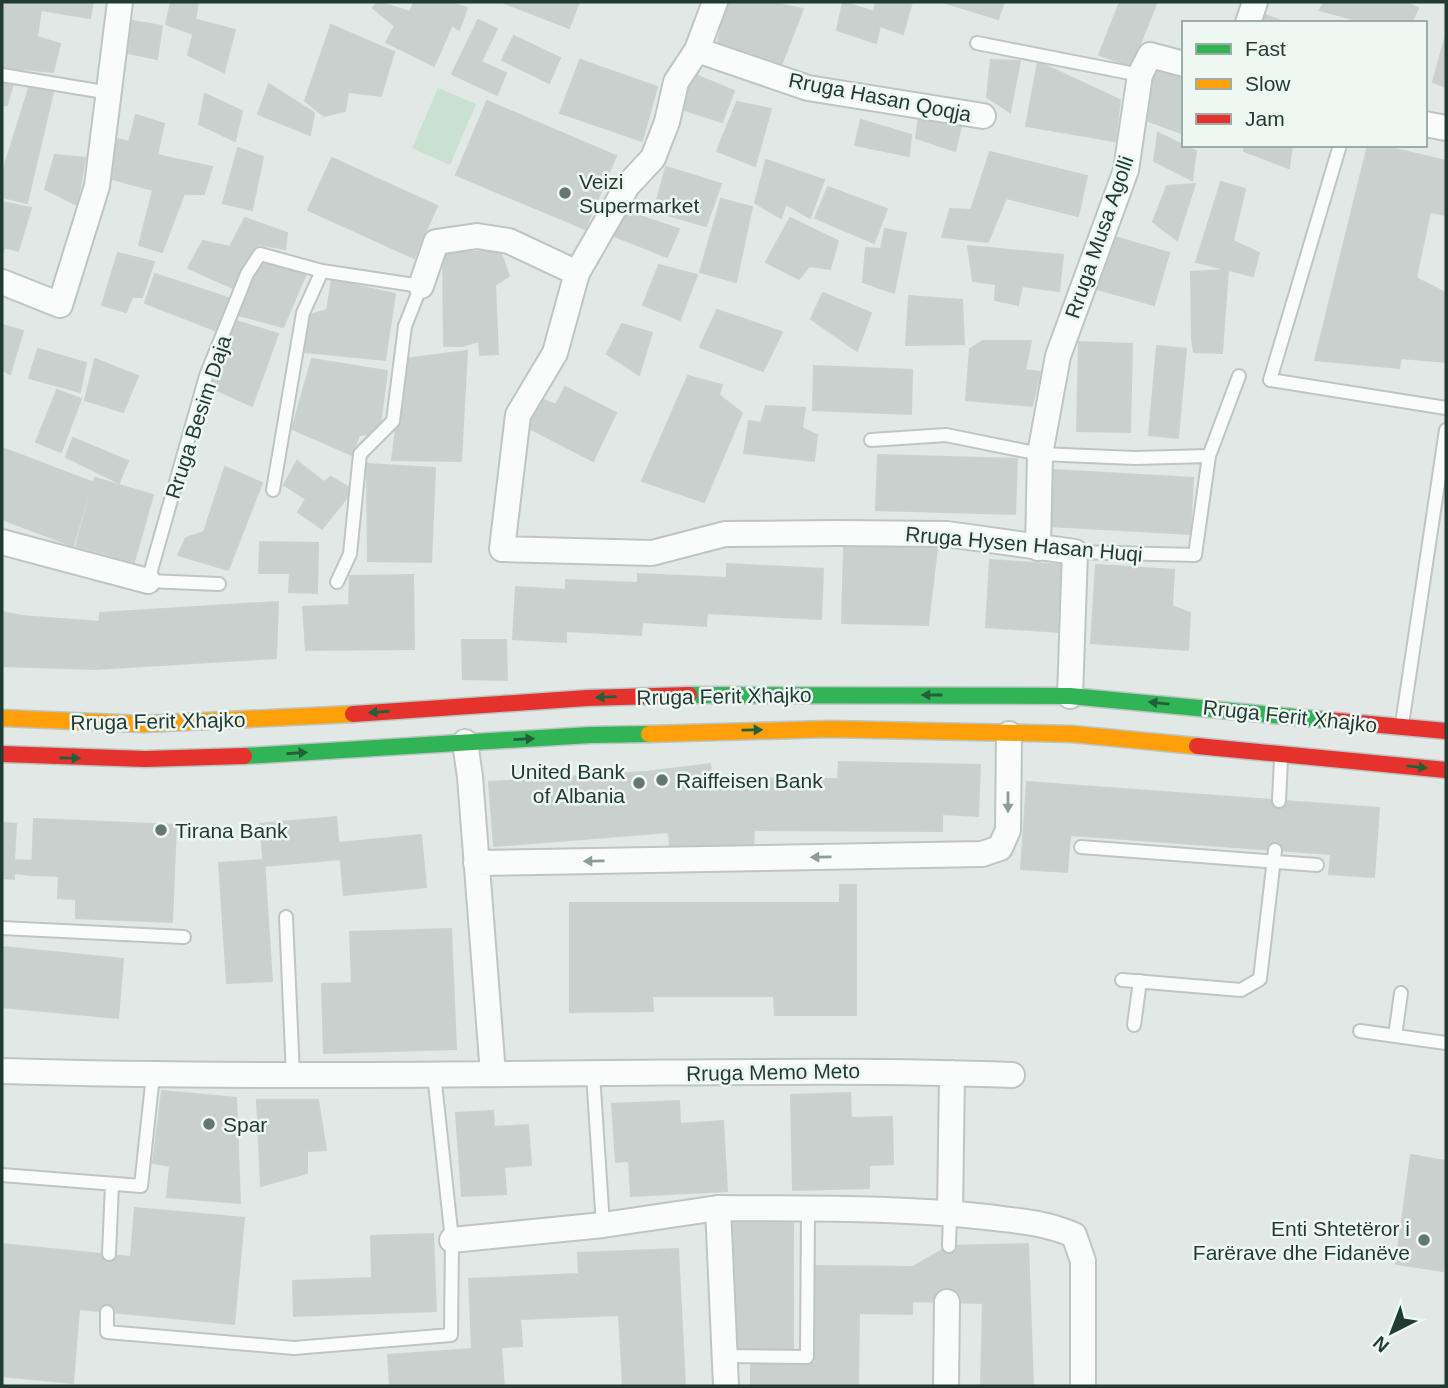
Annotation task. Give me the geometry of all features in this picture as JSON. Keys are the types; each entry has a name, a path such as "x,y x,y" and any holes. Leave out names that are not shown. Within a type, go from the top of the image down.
{"main road":[{"name":"Rruga Ferit Xhajko","path":"2,718 143,724 273,719 587,698 707,694 1070,696 1446,731"},
{"name":"Rruga Ferit Xhajko","path":"2,754 145,759 274,755 617,734 816,729 1072,734 1446,770"}],"street":[{"path":"2,282 60,305 97,186 120,2"},
{"path":"421,286 436,242 477,236 509,241 577,274 627,186 653,158 667,122 676,82 697,50 715,2"},
{"path":"1249,21 1255,2"},
{"name":"Rruga Hasan Qoqja","path":"697,50 808,88 983,116"},
{"path":"1140,75 1150,55 1182,64"},
{"name":"Rruga Musa Agolli","path":"1038,548 1040,454 1058,356 1126,170 1140,75"},
{"path":"1427,124 1446,128"},
{"name":"Rruga Hysen Hasan Huqi","path":"577,274 555,354 518,415 502,549 652,553 725,534 837,533 947,534 1075,552"},
{"path":"2,542 148,582"},
{"path":"1070,696 1075,552"},
{"path":"476,863 982,854 1000,848 1008,830 1009,734"},
{"path":"465,742 493,1074"},
{"name":"Rruga Memo Meto","path":"2,1071 153,1075 876,1071 1012,1075"},
{"path":"950,1213 952,1073"},
{"path":"452,1240 603,1225 718,1208 950,1213 1051,1225 1074,1235 1083,1261 1083,1386"},
{"path":"718,1208 726,1386"},
{"path":"946,1386 947,1302"}],"lane":[{"path":"977,43 1140,75"},
{"path":"2,75 110,93"},
{"path":"1338,147 1270,380 1446,408"},
{"name":"Rruga Besim Daja","path":"148,582 206,376 247,274 260,254 322,271 421,286"},
{"path":"273,490 303,313 322,271"},
{"path":"337,582 350,554 360,454 393,421 405,326 421,286"},
{"name":"Rruga Hysen Hasan Huqi","path":"1075,552 1195,555 1209,456 1239,376"},
{"path":"1401,727 1446,430"},
{"path":"871,440 946,435 1040,454 1135,458 1209,456"},
{"path":"148,582 219,584"},
{"path":"1279,801 1282,755"},
{"path":"1081,847 1275,856 1317,866"},
{"path":"1122,980 1241,990 1260,979 1275,856"},
{"path":"286,917 293,1075"},
{"path":"2,928 184,937"},
{"path":"1135,1025 1139,981"},
{"path":"1395,1036 1401,993"},
{"path":"1360,1031 1446,1043"},
{"path":"107,1312 107,1332 294,1348 451,1335 452,1240 434,1074"},
{"path":"593,1074 603,1225"},
{"path":"2,1175 141,1185 153,1075"},
{"path":"109,1254 112,1184"},
{"path":"724,1356 807,1357 808,1208"},
{"path":"949,1246 950,1213"}],"green space":[{"path":"438,88 476,104 450,165 412,148"}],"building":[{"path":"2,2 93,2 90,18 41,10 37,37 60,44 53,72 2,67"},
{"path":"171,2 198,2 193,34 166,24"},
{"path":"378,2 410,12 414,2 449,2 467,8 459,30 452,25 434,66 386,42 395,26 373,8"},
{"path":"502,2 579,2 569,28"},
{"path":"727,2 768,2 803,9 780,68 718,42"},
{"path":"843,2 874,12 876,2 912,2 903,34 880,26 876,43 837,30"},
{"path":"943,2 1004,2 998,19"},
{"path":"1120,2 1157,2 1131,66 1099,55"},
{"path":"1324,2 1405,2 1418,8 1412,21 1356,21 1320,10"},
{"path":"1265,15 1282,21 1263,21"},
{"path":"127,20 162,26 157,59 123,52"},
{"path":"197,20 235,30 224,72 188,55"},
{"path":"478,20 497,29 481,62 506,73 497,95 452,74"},
{"path":"331,25 394,52 381,96 348,92 345,111 324,116 305,101"},
{"path":"1446,35 1446,87 1433,82"},
{"path":"514,36 560,58 549,83 502,60"},
{"path":"580,60 657,87 642,141 560,113"},
{"path":"991,60 1020,61 1010,112 987,97"},
{"path":"1038,62 1120,100 1115,141 1026,126"},
{"path":"1158,65 1182,73 1182,133 1143,119"},
{"path":"691,73 734,91 722,122 679,108"},
{"path":"2,79 14,80 7,105 2,105"},
{"path":"269,84 314,113 310,135 258,114"},
{"path":"30,85 54,88 27,203 2,197 2,174"},
{"path":"205,94 242,111 235,141 199,124"},
{"path":"487,101 616,156 585,229 456,175"},
{"path":"737,102 771,109 755,166 717,151"},
{"path":"136,115 164,124 157,155 212,167 204,194 184,194 162,252 139,245 153,190 105,177 113,138 129,142"},
{"path":"919,115 962,123 955,151 916,138"},
{"path":"861,120 911,135 909,156 855,145"},
{"path":"1158,133 1182,144 1182,147 1196,151 1192,180 1154,161"},
{"path":"1244,147 1292,147 1289,168 1244,151"},
{"path":"1368,147 1387,147 1446,161 1446,215 1430,212 1416,278 1446,293 1446,362 1401,358 1399,368 1315,360"},
{"path":"238,148 263,157 252,210 223,203"},
{"path":"990,152 1087,176 1078,216 1006,198 988,242 942,237 950,209 971,210"},
{"path":"55,155 85,158 77,205 45,189"},
{"path":"332,158 437,206 414,258 308,210"},
{"path":"766,160 824,180 810,218 786,204 781,218 755,203"},
{"path":"666,167 721,184 706,226 654,211"},
{"path":"1221,182 1245,189 1233,241 1259,253 1253,276 1196,262"},
{"path":"1195,184 1177,240 1153,222 1167,186"},
{"path":"828,187 887,209 874,243 815,218"},
{"path":"721,199 752,207 736,282 700,272"},
{"path":"2,202 31,208 18,251 5,247 2,254"},
{"path":"622,210 679,229 667,257 614,236"},
{"path":"245,218 287,233 285,249 258,244 233,288 188,268 203,241 230,247"},
{"path":"790,218 838,241 830,269 809,266 799,279 766,262"},
{"path":"885,229 906,233 894,293 863,282 866,248 881,249"},
{"path":"1111,236 1169,253 1154,305 1097,289"},
{"path":"968,246 1063,255 1059,291 1022,286 1018,305 995,300 996,284 973,281"},
{"path":"500,251 509,276 495,285 498,354 480,355 479,341 462,346 444,346 443,253"},
{"path":"118,253 154,262 142,297 132,297 126,312 102,305"},
{"path":"264,260 309,267 283,327 235,314"},
{"path":"659,265 697,275 680,320 643,305"},
{"path":"1228,270 1222,353 1194,352 1191,272"},
{"path":"155,274 234,300 222,333 145,303"},
{"path":"332,280 395,294 385,360 305,352 307,316 327,310"},
{"path":"823,293 871,313 857,351 811,319"},
{"path":"909,296 962,300 964,344 906,345"},
{"path":"717,310 782,332 763,371 700,347"},
{"path":"236,321 278,334 252,406 210,387"},
{"path":"622,324 652,333 639,375 607,354"},
{"path":"2,325 23,331 10,374 2,370"},
{"path":"983,341 1031,341 1025,370 1040,372 1032,406 966,400 970,349"},
{"path":"1079,342 1132,344 1130,432 1077,431"},
{"path":"1157,346 1186,349 1178,438 1149,435"},
{"path":"38,349 86,363 80,392 29,378"},
{"path":"467,351 461,461 392,460 405,359"},
{"path":"95,359 138,376 123,412 85,400"},
{"path":"312,359 387,371 379,433 359,435 352,455 292,429"},
{"path":"814,366 912,370 911,414 813,410"},
{"path":"688,376 722,385 719,395 742,413 704,502 642,481"},
{"path":"565,387 616,413 593,461 527,427 536,397 556,405"},
{"path":"57,390 81,399 61,452 36,442"},
{"path":"766,406 805,408 802,428 817,435 814,461 744,453 749,421 761,423"},
{"path":"73,438 128,461 119,483 66,457"},
{"path":"2,448 92,482 73,546 2,519"},
{"path":"878,455 1017,459 1015,514 876,510"},
{"path":"297,461 324,482 331,477 353,490 322,529 298,512 306,499 284,485"},
{"path":"367,464 435,468 431,562 368,561"},
{"path":"225,467 262,483 228,570 178,555 186,538 204,532"},
{"path":"1053,470 1193,478 1190,534 1050,526"},
{"path":"95,478 153,495 134,562 76,546"},
{"path":"260,542 318,543 317,593 289,592 290,573 259,573"},
{"path":"844,548 937,548 928,625 842,623"},
{"path":"990,560 1063,565 1059,632 986,627"},
{"path":"727,564 823,569 821,619 707,613 706,626 642,622 641,635 566,631 566,642 513,639 516,587 566,590 566,580 638,583 638,574 727,578"},
{"path":"1096,565 1174,570 1172,606 1190,613 1188,650 1091,643"},
{"path":"413,575 414,649 306,650 303,607 349,605 350,576"},
{"path":"278,602 276,658 96,669 100,613"},
{"path":"2,612 100,622 96,669 2,666"},
{"path":"462,640 506,640 507,680 463,679"},
{"path":"839,762 980,765 978,816 942,814 942,831 754,830 753,849 670,847 669,832 494,846 489,782 645,772 710,764 712,778 838,779"},
{"path":"1027,782 1379,808 1374,877 1329,874 1331,854 1070,835 1067,872 1021,869"},
{"path":"336,817 340,859 264,866 260,824"},
{"path":"34,819 176,825 172,922 76,918 76,899 58,898 59,876 32,875"},
{"path":"2,823 16,824 14,860 33,861 32,875 14,873 14,879 2,878"},
{"path":"421,835 426,887 344,895 339,843"},
{"path":"264,860 272,981 227,983 219,863"},
{"path":"840,885 856,885 856,1015 775,1015 774,996 652,996 653,1011 570,1012 570,903 840,903"},
{"path":"451,929 456,1049 324,1053 322,984 352,983 350,932"},
{"path":"2,947 123,959 118,1018 2,1007"},
{"path":"162,1091 236,1098 240,1203 167,1197 170,1166 153,1163"},
{"path":"850,1093 851,1118 892,1117 893,1164 869,1165 869,1188 793,1190 791,1095"},
{"path":"257,1100 318,1100 326,1150 307,1151 307,1173 261,1186"},
{"path":"679,1101 680,1124 723,1121 727,1191 631,1196 629,1161 616,1162 612,1104"},
{"path":"493,1111 494,1127 528,1125 531,1165 504,1167 506,1194 462,1196 456,1113"},
{"path":"1411,1155 1446,1161 1446,1251 1443,1271 1396,1264"},
{"path":"135,1208 244,1218 234,1324 79,1309 73,1383 2,1376 2,1244 131,1257"},
{"path":"731,1221 793,1221 793,1348 732,1348"},
{"path":"433,1234 436,1311 294,1316 293,1281 372,1278 371,1236"},
{"path":"1028,1244 1033,1386 981,1386 983,1303 913,1301 913,1267 949,1246"},
{"path":"678,1249 685,1386 623,1386 619,1315 520,1319 522,1346 472,1349 469,1279 579,1274 578,1253"},
{"path":"816,1266 913,1267 912,1314 859,1313 858,1386 751,1386 751,1362 815,1363"},
{"path":"501,1347 504,1386 390,1386 388,1355"}],"traffic: fast":[{"path":"689,695 1070,696 1327,720"},
{"path":"244,756 590,735 649,734"}],"traffic: slow":[{"path":"2,718 143,724 353,714"},
{"path":"649,734 830,729 1072,734 1197,746"}],"traffic: jam":[{"path":"353,714 587,698 689,695"},
{"path":"1327,720 1446,731"},
{"path":"1197,746 1446,770"},
{"path":"2,754 145,759 244,756"}],"place":[{"name":"Veizi Supermarket","path":"565,193"},
{"name":"Raiffeisen Bank","path":"662,780"},
{"name":"United Bank of Albania","path":"639,783"},
{"name":"Tirana Bank","path":"161,830"},
{"name":"Spar","path":"209,1124"},
{"name":"Enti Shtetëror i Farërave dhe Fidanëve","path":"1424,1240"}]}
